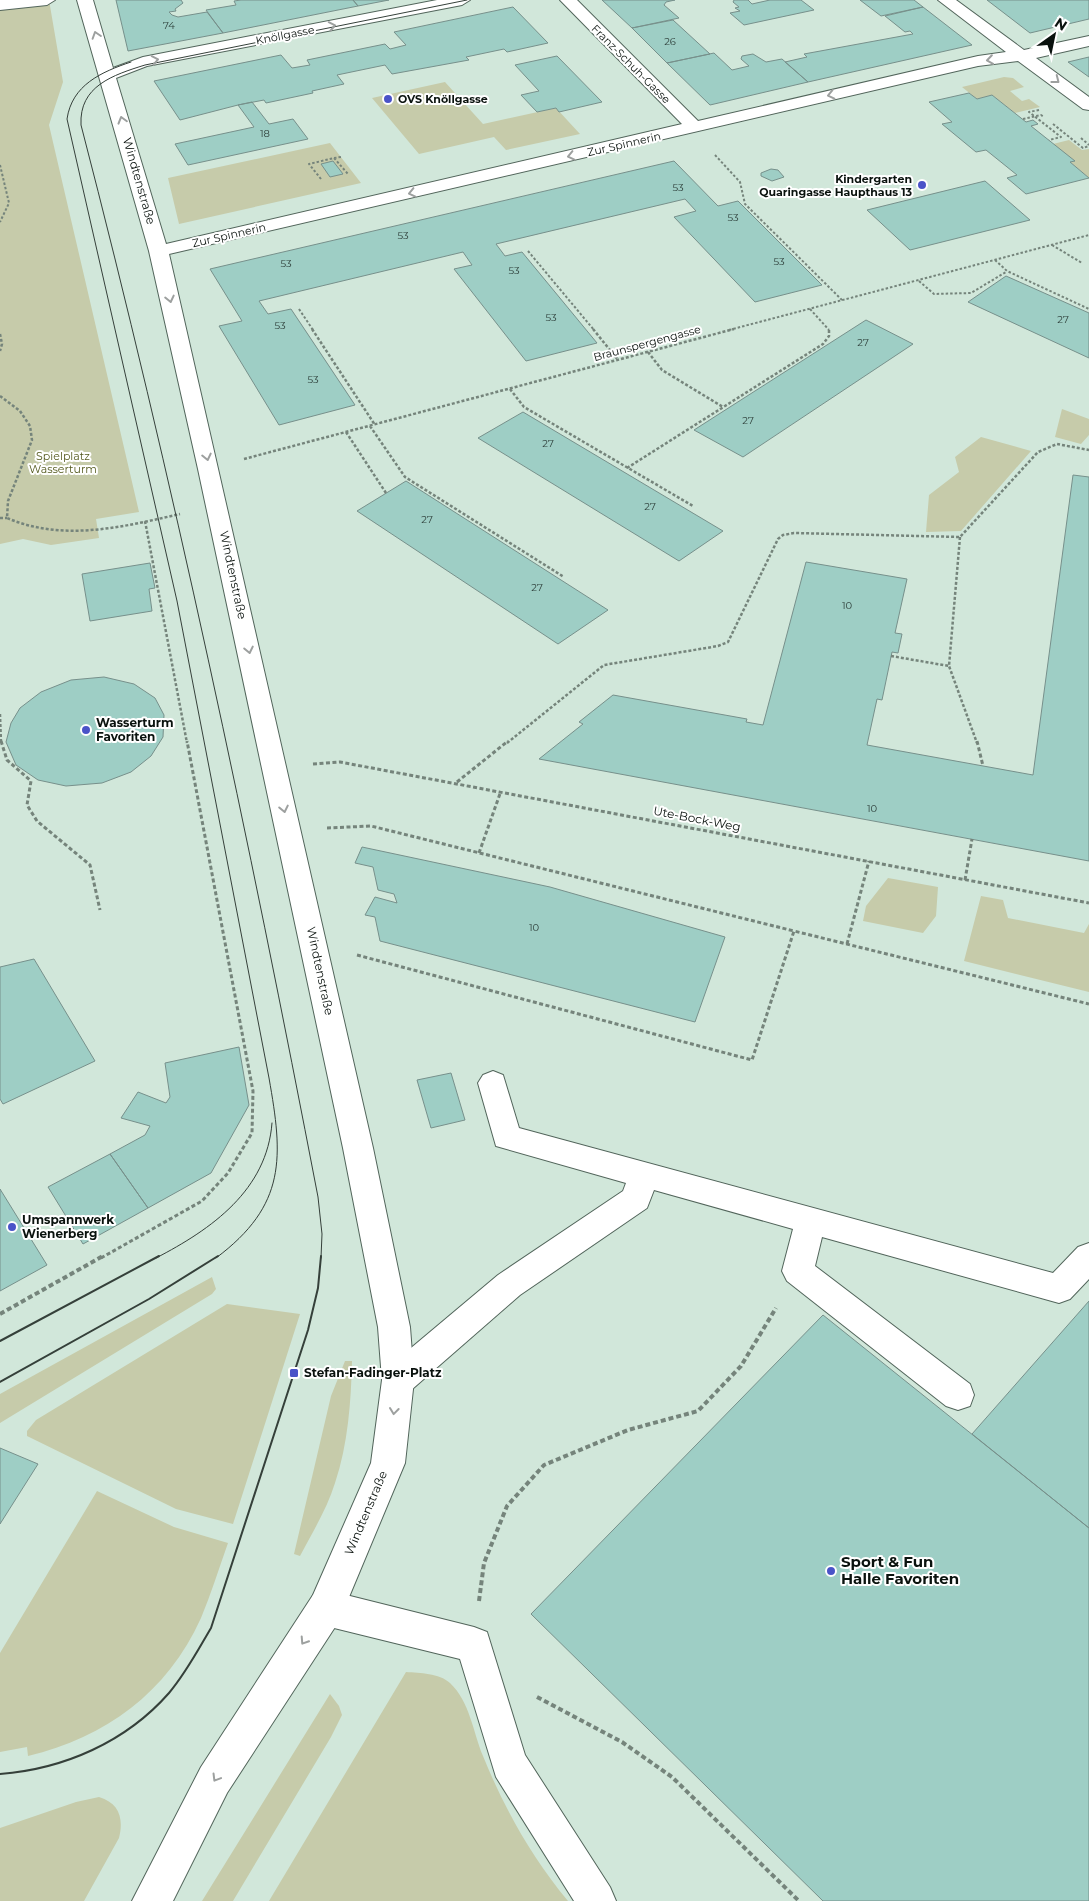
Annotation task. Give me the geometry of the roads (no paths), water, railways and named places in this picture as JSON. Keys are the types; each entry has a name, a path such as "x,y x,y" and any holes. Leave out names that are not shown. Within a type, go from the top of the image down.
{"street":[{"path":"0,5 47,0"},
{"name":"Windtenstraße","path":"85,0 109,75 159,251 209,468 358,1148 394,1327 398,1380 388,1463 326,1608 214,1780 152,1901"},
{"name":"Knöllgasse","path":"109,75 143,62 462,0"},
{"name":"Franz-Schuh-Gasse","path":"568,0 694,127"},
{"path":"946,0 1089,106"},
{"name":"Zur Spinnerin","path":"159,251 978,61 1021,55 1089,41"},
{"path":"493,1083 508,1137 1059,1289 1089,1257"},
{"path":"398,1380 509,1286 636,1199 643,1175"},
{"path":"811,1221 798,1271 958,1395"},
{"path":"326,1608 474,1646 509,1764 596,1901"}],"tram line":[{"path":"321,1258 322,1234 318,1197 237,793 147,391 81,125 82,112 86,101 100,84 121,73 145,65 467,0"},
{"path":"131,62 99,75 82,89 75,97 67,119 177,601 269,1078 277,1132 277,1156 274,1178 268,1199 256,1219 239,1238 216,1258"},
{"path":"156,1258 177,1247 216,1220 248,1188 260,1168 268,1147 272,1123"},
{"path":"0,1341 159,1256"},
{"path":"0,1382 149,1299 218,1256"},
{"path":"0,1774 24,1771 70,1759 114,1739 152,1710 169,1693 192,1661 211,1628 308,1330 318,1288 321,1256"}],"place":[{"name":"OVS Knöllgasse","path":"388,99"},
{"name":"Kindergarten Quaringasse Haupthaus 13","path":"922,185"},
{"name":"Wasserturm Favoriten","path":"86,730"},
{"name":"Umspannwerk Wienerberg","path":"12,1227"},
{"name":"Stefan-Fadinger-Platz","path":"294,1373"},
{"name":"Sport & Fun Halle Favoriten","path":"831,1571"}],"park label":[{"name":"Spielplatz Wasserturm","path":"63,462"}]}
